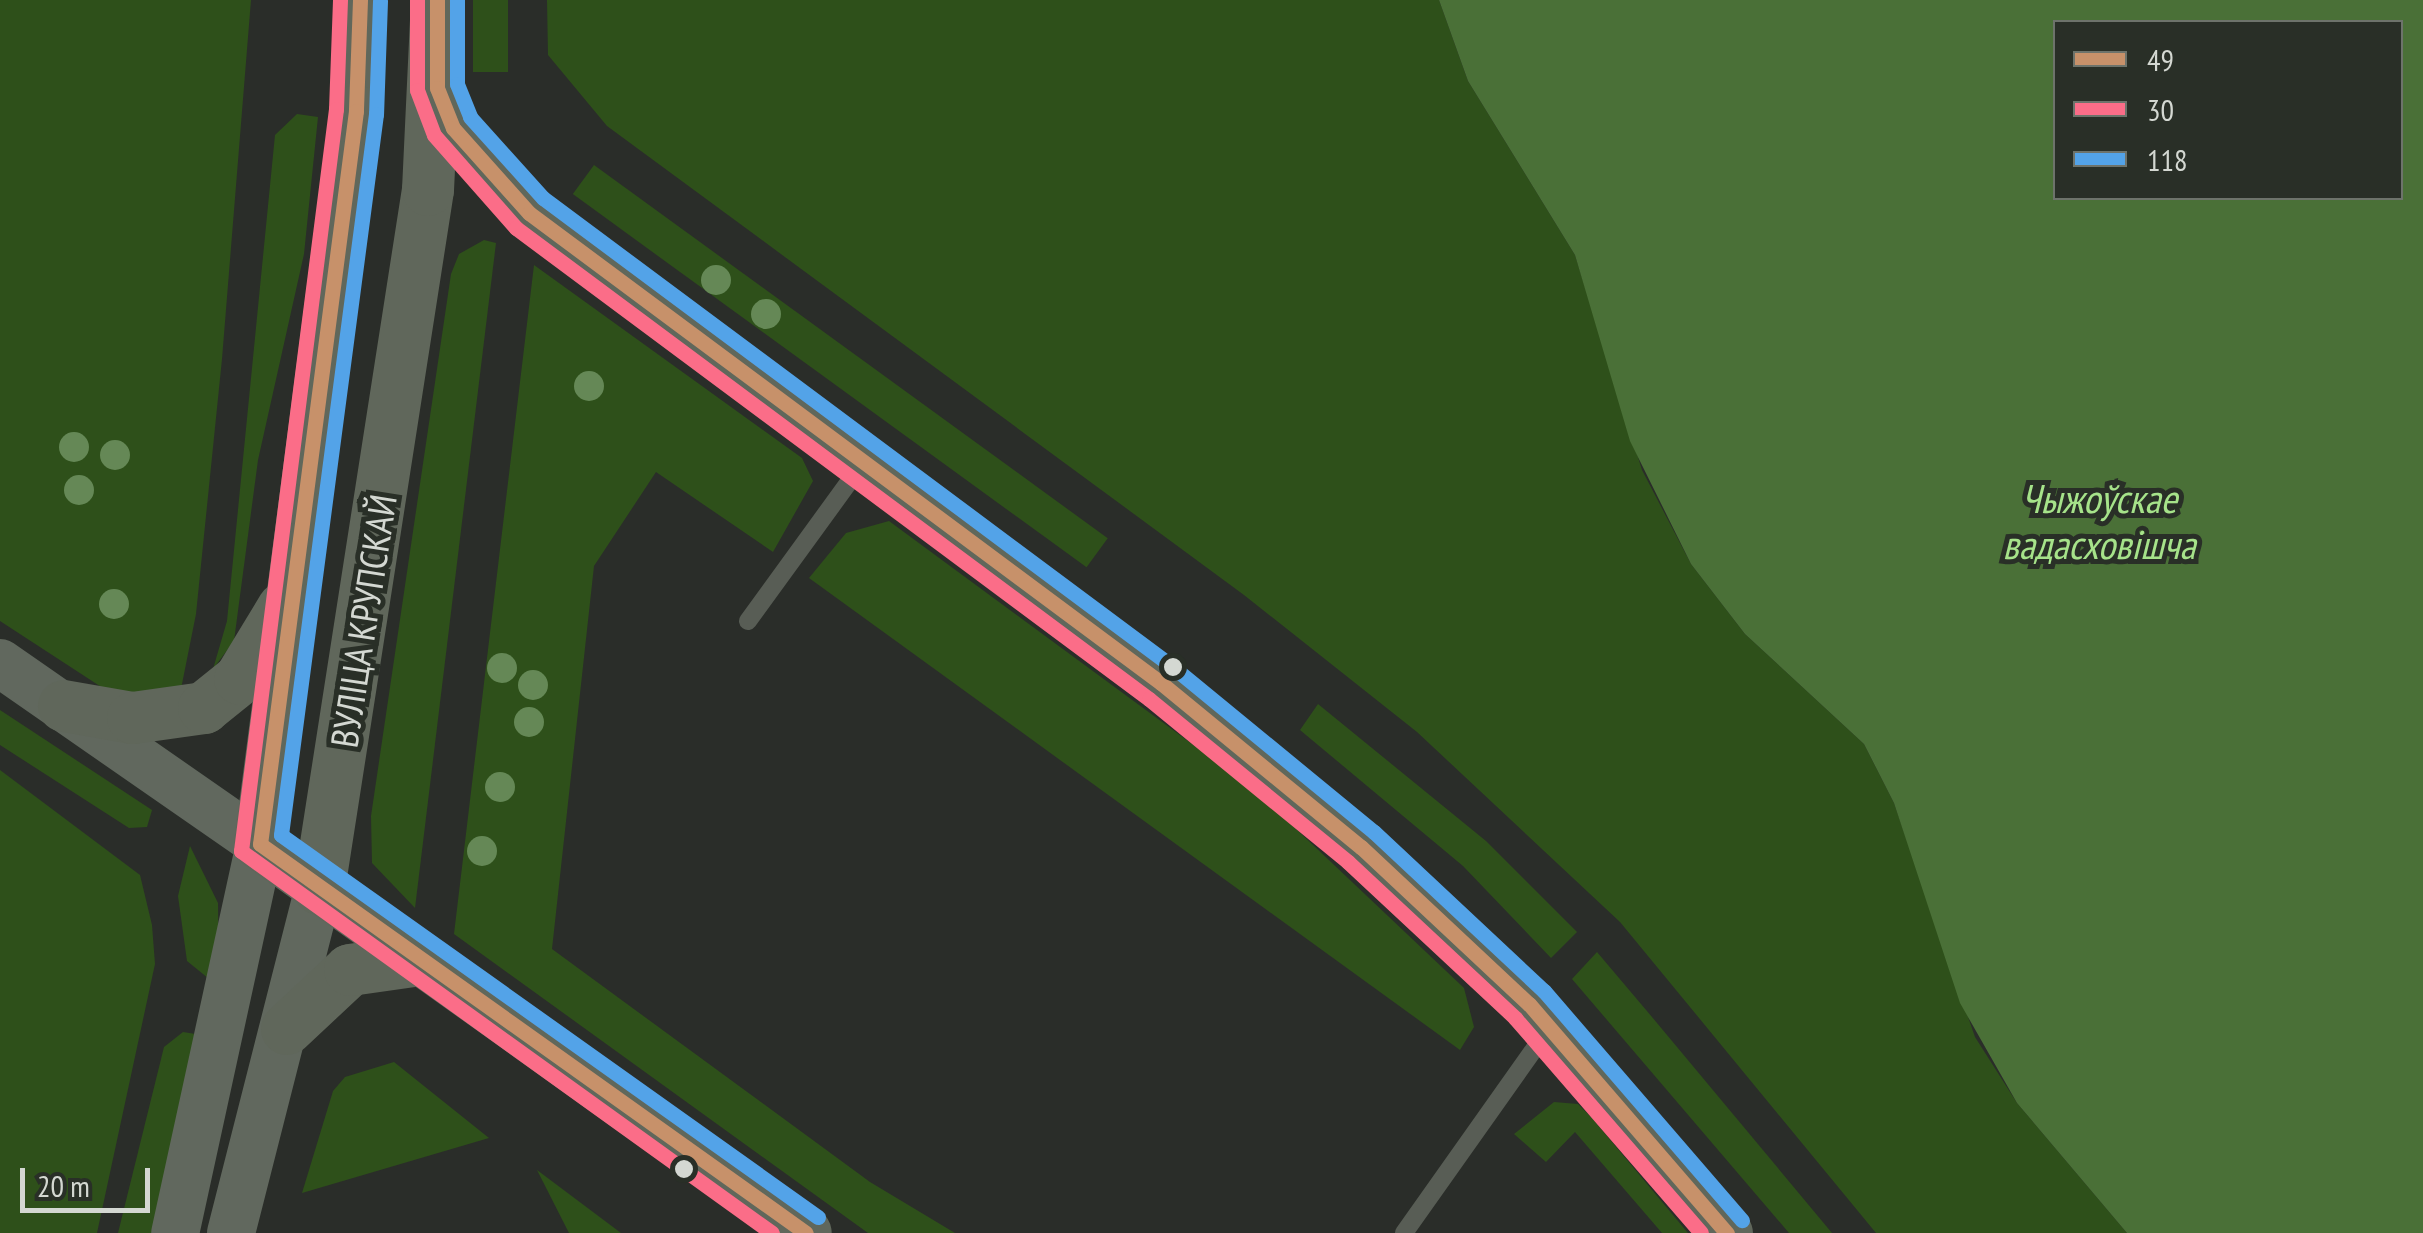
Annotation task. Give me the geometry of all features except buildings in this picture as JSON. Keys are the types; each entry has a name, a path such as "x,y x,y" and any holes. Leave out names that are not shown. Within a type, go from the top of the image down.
{"main road":[{"name":"ВУЛІЦА КРУПСКАЙ","path":"260,844 356,111 360,0"},
{"name":"ВУЛІЦА КРУПСКАЙ","path":"319,889 428,190 437,88 437,0"},
{"path":"437,88 453,128 529,213 1269,770 1550,1027 1727,1233"},
{"path":"334,284 367,218 393,199 428,190 472,188 529,213"},
{"path":"64,706 133,718 178,716 216,702 240,680 296,585"},
{"path":"260,844 806,1233"},
{"path":"288,1030 350,970 420,960"}],"street":[{"path":"0,663 260,844"},
{"name":"ВУЛІЦА КРУПСКАЙ","path":"175,1233 260,844"},
{"name":"ВУЛІЦА КРУПСКАЙ","path":"232,1233 288,1030 319,889"}],"lane":[{"path":"748,620 862,464"},
{"path":"1404,1233 1550,1027"}],"shaded area":[{"path":"0,0 251,0 222,359 196,614 179,699 112,694 0,621"},
{"path":"473,0 508,0 508,72 473,72"},
{"path":"547,0 1439,0 1468,81 1575,255 1642,470 1691,564 1745,634 1864,744 1894,803 1975,1037 2017,1103 2127,1233 1876,1233 1620,922 1417,732 1244,595 607,126 548,55"},
{"path":"297,114 318,117 304,254 258,460 234,641 213,669 227,621 275,135"},
{"path":"594,165 1108,538 1087,567 573,194"},
{"path":"484,240 496,243 415,908 372,863 371,816 451,274 459,254"},
{"path":"534,265 802,458 813,481 773,552 656,472 594,566 552,949 870,1182 955,1233 868,1233 454,934"},
{"path":"889,521 1256,791 1464,988 1474,1027 1460,1050 809,578 846,533"},
{"path":"1318,704 1486,841 1577,932 1551,958 1463,866 1300,730"},
{"path":"0,710 152,810 147,827 129,828 0,745"},
{"path":"0,770 140,875 152,925 155,964 97,1233 0,1233"},
{"path":"190,846 218,903 219,987 187,961 178,896"},
{"path":"1597,952 1832,1233 1789,1233 1572,979"},
{"path":"183,1032 208,1036 160,1233 118,1233 164,1047"},
{"path":"394,1062 489,1138 302,1193 333,1091 345,1077"},
{"path":"1554,1102 1578,1104 1688,1233 1662,1233 1575,1132 1546,1162 1514,1134"},
{"path":"537,1170 621,1233 569,1233"}],"water":[{"name":"Чыжоўскае вадасховішча","path":"1439,0 2423,0 2423,1233 2127,1233 2017,1103 1960,1003 1894,803 1864,744 1745,634 1691,564 1630,441 1575,255 1468,81"}],"transit line":[{"name":"30","path":"340,0 336,109 241,851 772,1233"},
{"name":"49","path":"360,0 356,111 260,844 806,1233"},
{"name":"30","path":"417,0 417,90 434,135 516,228 1149,699 1348,862 1515,1018 1701,1233"},
{"name":"49","path":"437,0 437,88 453,128 529,213 1161,683 1361,847 1529,1004 1727,1233"},
{"name":"118","path":"457,0 457,84 470,117 543,198 1173,667 1374,832 1544,991 1742,1220"},
{"name":"118","path":"380,1 376,114 281,835 818,1217"}]}
